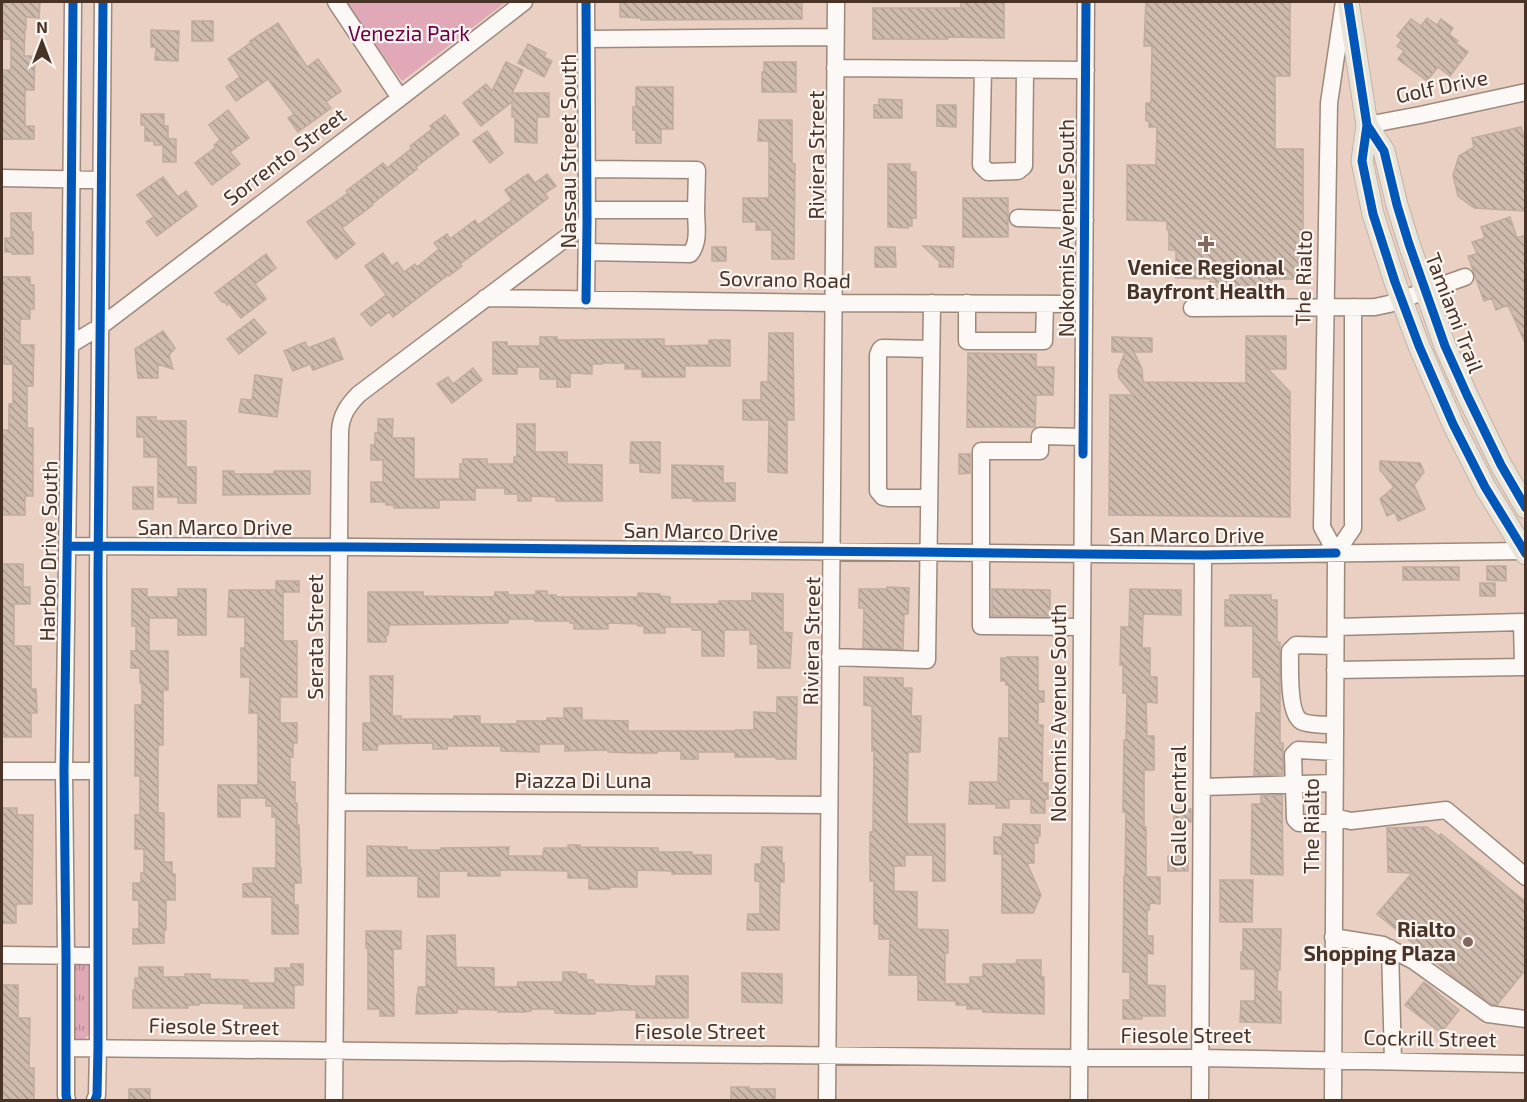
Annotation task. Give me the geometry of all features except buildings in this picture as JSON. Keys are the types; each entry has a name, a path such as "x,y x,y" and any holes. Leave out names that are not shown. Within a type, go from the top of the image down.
{"main road":[{"name":"Tamiami Trail","path":"1346,2 1367,124 1362,160 1373,214 1419,346 1453,424 1485,487 1525,552"},
{"name":"Tamiami Trail","path":"1367,124 1384,151 1397,205 1445,346 1501,465 1526,508"}],"street":[{"name":"Harbor Drive South","path":"67,1101 64,771 73,2"},
{"path":"95,1101 98,1048 103,2"},
{"path":"336,2 400,98"},
{"name":"Sorrento Street","path":"70,345 101,326 524,2"},
{"name":"Nassau Street South","path":"586,2 586,300"},
{"name":"Riviera Street","path":"827,1101 836,2"},
{"name":"Nokomis Avenue South","path":"1079,1101 1086,2"},
{"name":"The Rialto","path":"1333,1101 1336,553 1322,527 1329,103 1346,2"},
{"path":"586,39 836,37"},
{"path":"835,68 1086,70"},
{"path":"982,69 981,165 988,172 1018,171 1024,166 1025,69"},
{"name":"Golf Drive","path":"1367,124 1526,92"},
{"path":"587,169 697,170 696,242 690,254 587,252"},
{"path":"2,178 101,180"},
{"path":"587,216 696,210"},
{"name":"Serata Street","path":"334,1101 340,423 345,410 359,394 485,298 587,216"},
{"path":"1018,218 1085,220"},
{"path":"1191,308 1375,307 1465,278"},
{"name":"Sovrano Road","path":"485,298 1084,304"},
{"path":"830,657 927,660 932,303"},
{"path":"967,303 967,341 1044,341 1045,304"},
{"path":"1336,553 1353,528 1353,307"},
{"path":"929,498 888,498 878,491 878,355 882,348 931,348"},
{"path":"1082,627 981,626 981,451 1040,451 1040,436 1083,437"},
{"path":"1324,444 1335,446 1341,451 1350,464 1353,476"},
{"name":"San Marco Drive","path":"67,546 1082,555 1525,552"},
{"name":"Calle Central","path":"1200,1101 1203,555"},
{"path":"1335,670 1523,668 1522,622 1336,627"},
{"path":"1335,646 1296,645 1290,651 1290,689 1297,718 1303,723 1335,725"},
{"path":"1335,752 1298,750 1293,755 1294,819 1299,823 1351,821 1446,810 1526,877"},
{"path":"2,771 98,771"},
{"path":"1202,787 1334,783"},
{"name":"Piazza Di Luna","path":"337,802 829,804"},
{"path":"1333,937 1383,945 1414,961 1488,1014 1526,1018"},
{"path":"1390,948 1393,1061"},
{"path":"2,955 97,956"},
{"name":"Fiesole Street","path":"66,1048 1333,1060"},
{"name":"Cockrill Street","path":"1333,1060 1526,1064"}],"green space":[{"name":"Venezia Park","path":"343,2 506,2 402,81"},
{"path":"74,962 88,962 91,965 91,1033 83,1040 73,1038"}],"cycle path":[{"path":"67,1100 64,771 73,2"},
{"path":"95,1100 98,1048 98,574 103,2"},
{"path":"586,2 586,300"},
{"path":"1083,454 1086,2"},
{"path":"1348,2 1367,125 1362,161 1373,214 1419,346 1453,424 1485,487 1526,554"},
{"path":"1367,125 1384,151 1409,244 1445,346 1501,465 1526,508"},
{"path":"67,546 1203,555 1336,553"}],"place":[{"name":"Venice Regional Bayfront Health","path":"1206,244"},
{"name":"Rialto Shopping Plaza","path":"1468,942"}]}
